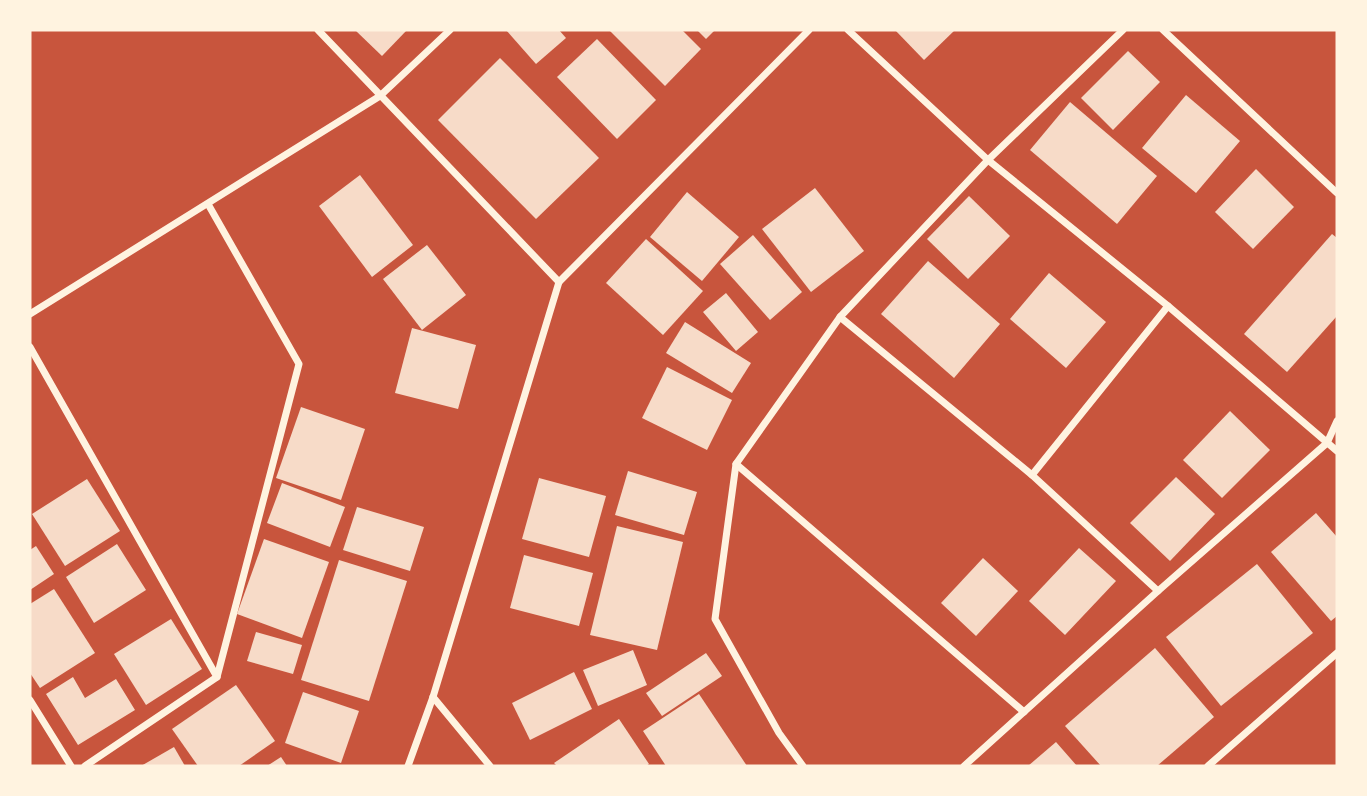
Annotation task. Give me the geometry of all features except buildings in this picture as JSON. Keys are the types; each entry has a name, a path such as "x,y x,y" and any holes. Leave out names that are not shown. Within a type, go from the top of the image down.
{"street":[{"path":"318,30 559,282"},
{"path":"30,314 380,96 450,30"},
{"path":"408,766 433,697 559,282 809,30"},
{"path":"848,30 988,160 1168,306 1337,451"},
{"path":"803,766 779,733 715,619 736,464 840,317 988,160 1123,30"},
{"path":"1163,30 1337,193"},
{"path":"85,766 217,677 299,364 208,204"},
{"path":"1032,475 1168,306"},
{"path":"840,317 1032,475 1158,591"},
{"path":"30,346 217,677"},
{"path":"964,766 1158,591 1328,443 1337,421"},
{"path":"736,464 1024,712"},
{"path":"1208,766 1337,653"},
{"path":"433,697 490,766"},
{"path":"30,700 71,766"}]}
